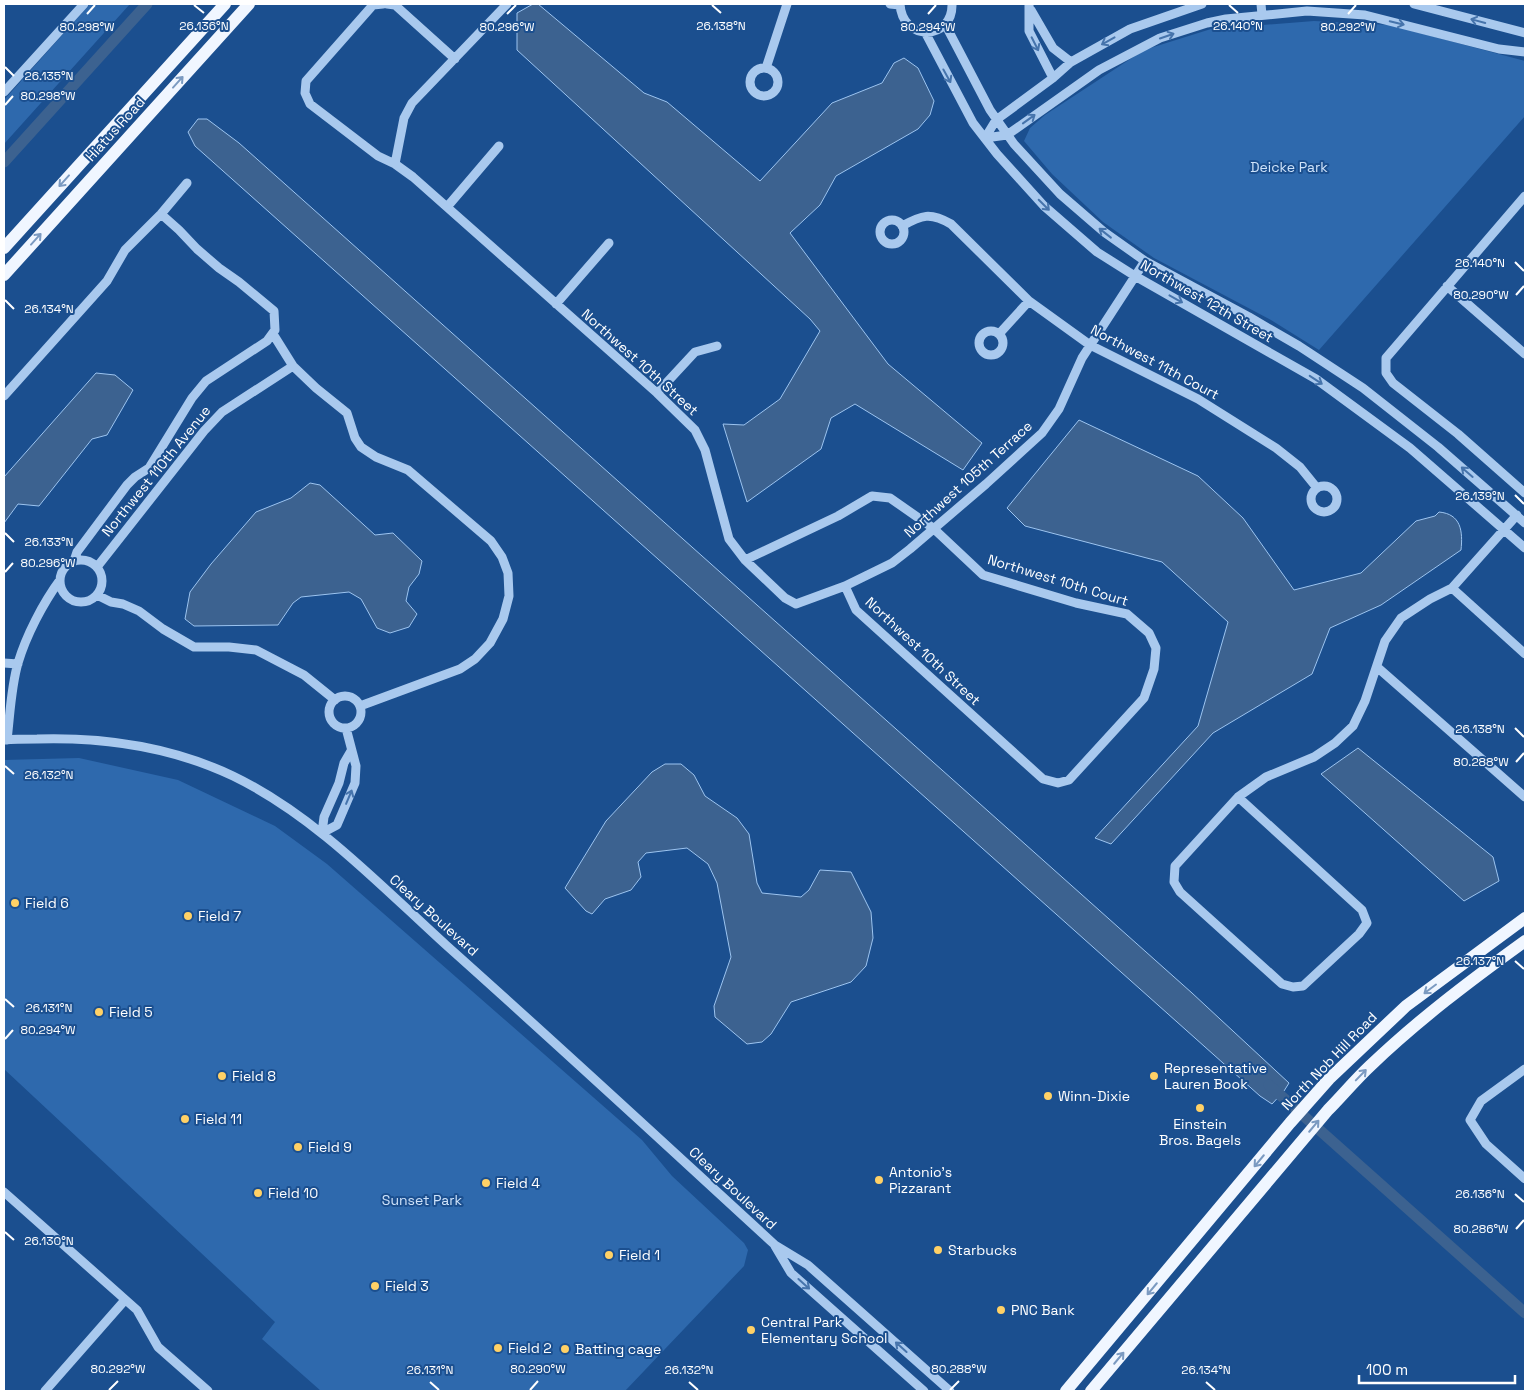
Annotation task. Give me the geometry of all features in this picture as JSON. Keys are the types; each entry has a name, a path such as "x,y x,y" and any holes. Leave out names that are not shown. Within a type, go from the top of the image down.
{"main road":[{"name":"Hiatus Road","path":"4,248 225,4"},
{"name":"Hiatus Road","path":"4,275 249,4"},
{"name":"North Nob Hill Road","path":"1066,1391 1313,1096 1354,1054 1406,1006 1525,918"},
{"path":"1091,1391 1328,1110 1370,1066 1420,1021 1468,982 1525,941"}],"street":[{"path":"4,92 84,4"},
{"name":"Northwest 10th Street","path":"383,4 373,5 306,81 305,93 310,104 378,156 395,164 413,177 657,393 695,430 705,450 729,539 745,560 785,598 796,604 845,586 856,610 1043,779 1058,783"},
{"path":"387,4 396,5 455,59"},
{"path":"395,164 404,118 412,103 507,4"},
{"path":"766,68 787,4"},
{"path":"890,4 900,4 904,20 910,26 925,32 932,32 946,24 951,16 952,4"},
{"path":"985,138 996,120 1053,78 1071,62 1130,29 1202,4"},
{"path":"1261,4 1262,15"},
{"path":"1414,4 1525,33"},
{"path":"1029,5 1037,24 1053,48 1071,62"},
{"path":"1029,5 1029,31 1053,78"},
{"path":"985,138 1007,135 1099,70 1160,38 1226,19 1307,11 1364,15 1498,49 1525,52"},
{"name":"Northwest 12th Street","path":"946,24 996,120 1007,135 1060,194 1104,232 1145,261 1299,346 1363,388 1438,447 1525,523"},
{"name":"Northwest 12th Street","path":"925,32 973,122 997,154 1044,206 1097,252 1135,276 1316,379 1410,448 1525,548"},
{"path":"447,207 499,146"},
{"path":"4,396 107,281 125,250 161,214 187,183"},
{"path":"1525,196 1386,358 1386,373 1393,383 1458,434 1525,493"},
{"path":"74,561 77,552 131,480 149,468 192,398 206,381 267,341 275,330 274,311 219,268 161,214"},
{"name":"Northwest 11th Court","path":"902,226 919,217 938,216 951,224 1029,301 1090,345 1198,399 1276,448 1300,467 1317,488"},
{"path":"556,304 610,243"},
{"name":"Northwest 105th Terrace","path":"845,586 892,563 986,484 1042,433 1059,409 1090,345 1145,261"},
{"path":"1447,286 1525,354"},
{"path":"999,334 1029,301"},
{"path":"273,334 293,366 347,413 355,438 362,447 376,457 408,470 494,547 502,557 508,573 509,596 503,619 490,643 475,659 460,669 360,706"},
{"path":"657,393 695,352 717,346"},
{"name":"Northwest 110th Avenue","path":"97,567 204,431 222,412 293,366"},
{"name":"Northwest 10th Court","path":"745,560 838,516 872,496 890,498 933,528 982,575 1076,603 1127,614 1149,633 1156,648 1154,669 1144,698 1069,780 1058,783"},
{"path":"1238,797 1362,910 1367,923 1359,934 1302,986 1293,987 1282,984 1180,892 1174,882 1175,866 1238,797 1266,778 1314,757 1335,743 1353,726 1365,701 1385,641 1401,618 1430,599 1452,588 1517,515"},
{"path":"5,740 18,664 31,632 51,591 60,580 64,568 74,561 86,560 97,567 102,581 97,595 86,601 73,601 63,592 60,580"},
{"path":"1452,588 1525,654"},
{"path":"97,595 139,612 194,647 229,647 256,650 304,675 335,700"},
{"path":"4,663 18,664"},
{"path":"1377,667 1525,797"},
{"path":"345,696 351,697 360,706 361,717 351,727 346,728 335,725 331,719 329,708 335,700 345,696"},
{"path":"322,833 337,825 355,783 356,766 346,728"},
{"name":"Cleary Boulevard","path":"5,740 72,738 134,745 186,758 232,776 277,800 322,833 546,1035 775,1246 808,1265 950,1391"},
{"path":"322,833 324,817 340,783 344,763 351,751"},
{"path":"1525,1069 1480,1101 1470,1120 1486,1144 1525,1179"},
{"path":"4,1192 137,1310 158,1347 205,1390"},
{"name":"Cleary Boulevard","path":"775,1246 791,1273 924,1391"},
{"path":"45,1391 125,1300"}],"green space":[{"path":"90,4 130,4 4,144 4,100"},
{"name":"Deicke Park","path":"1314,21 1390,25 1525,61 1525,116 1319,350 1271,320 1154,258 1103,222 1052,174 1024,141 1030,128 1045,115 1144,50 1211,29"},
{"name":"Sunset Park","path":"79,758 178,780 275,826 327,864 642,1140 672,1176 744,1243 748,1250 744,1266 625,1391 321,1391 262,1339 275,1322 4,1069 4,760"}],"shaded area":[{"path":"533,4 538,4 644,93 667,102 760,181 832,103 882,83 894,63 904,58 918,68 934,101 930,115 918,129 836,176 820,205 790,233 888,364 982,443 963,470 855,404 831,418 821,449 747,502 723,424 744,425 780,399 820,331 810,319 517,50 517,13"},
{"path":"198,119 207,119 239,143 1192,993 1289,1083 1284,1091 1272,1104 1260,1096 195,146 188,132"},
{"path":"96,373 115,375 133,390 107,435 92,439 39,506 18,504 4,523 4,477"},
{"path":"1079,420 1198,476 1243,518 1294,590 1361,573 1416,521 1435,516 1439,512 1446,513 1456,520 1462,536 1461,550 1381,605 1330,628 1312,674 1213,733 1111,844 1095,838 1198,726 1228,622 1162,562 1025,526 1007,508"},
{"path":"310,483 320,485 375,535 393,533 422,561 419,574 409,587 406,601 417,614 409,627 390,633 377,628 361,599 349,592 301,597 293,603 278,625 194,626 185,619 190,592 211,564 256,512 291,498"},
{"path":"1358,748 1493,857 1499,881 1464,901 1321,774"},
{"path":"665,764 681,764 694,775 705,796 737,818 749,834 757,883 762,893 801,897 809,890 820,870 851,872 871,912 873,938 866,966 851,982 791,1002 771,1034 762,1042 747,1044 715,1017 714,1006 731,957 717,883 708,864 687,848 646,853 638,862 641,877 631,890 605,899 592,914 586,911 565,888 606,821 652,772"}],"waterway":[{"path":"4,162 147,4"},
{"path":"1269,1085 1525,1313"}],"place":[{"name":"Field 6","path":"15,903"},
{"name":"Field 7","path":"188,916"},
{"name":"Field 5","path":"99,1012"},
{"name":"Field 8","path":"222,1076"},
{"name":"Representative Lauren Book","path":"1154,1076"},
{"name":"Winn-Dixie","path":"1048,1096"},
{"name":"Einstein Bros. Bagels","path":"1200,1108"},
{"name":"Field 11","path":"185,1119"},
{"name":"Field 9","path":"298,1147"},
{"name":"Antonio's Pizzarant","path":"879,1180"},
{"name":"Field 4","path":"486,1183"},
{"name":"Field 10","path":"258,1193"},
{"name":"Starbucks","path":"938,1250"},
{"name":"Field 1","path":"609,1255"},
{"name":"Field 3","path":"375,1286"},
{"name":"PNC Bank","path":"1001,1310"},
{"name":"Central Park Elementary School","path":"751,1330"},
{"name":"Field 2","path":"498,1348"},
{"name":"Batting cage","path":"565,1349"}]}
